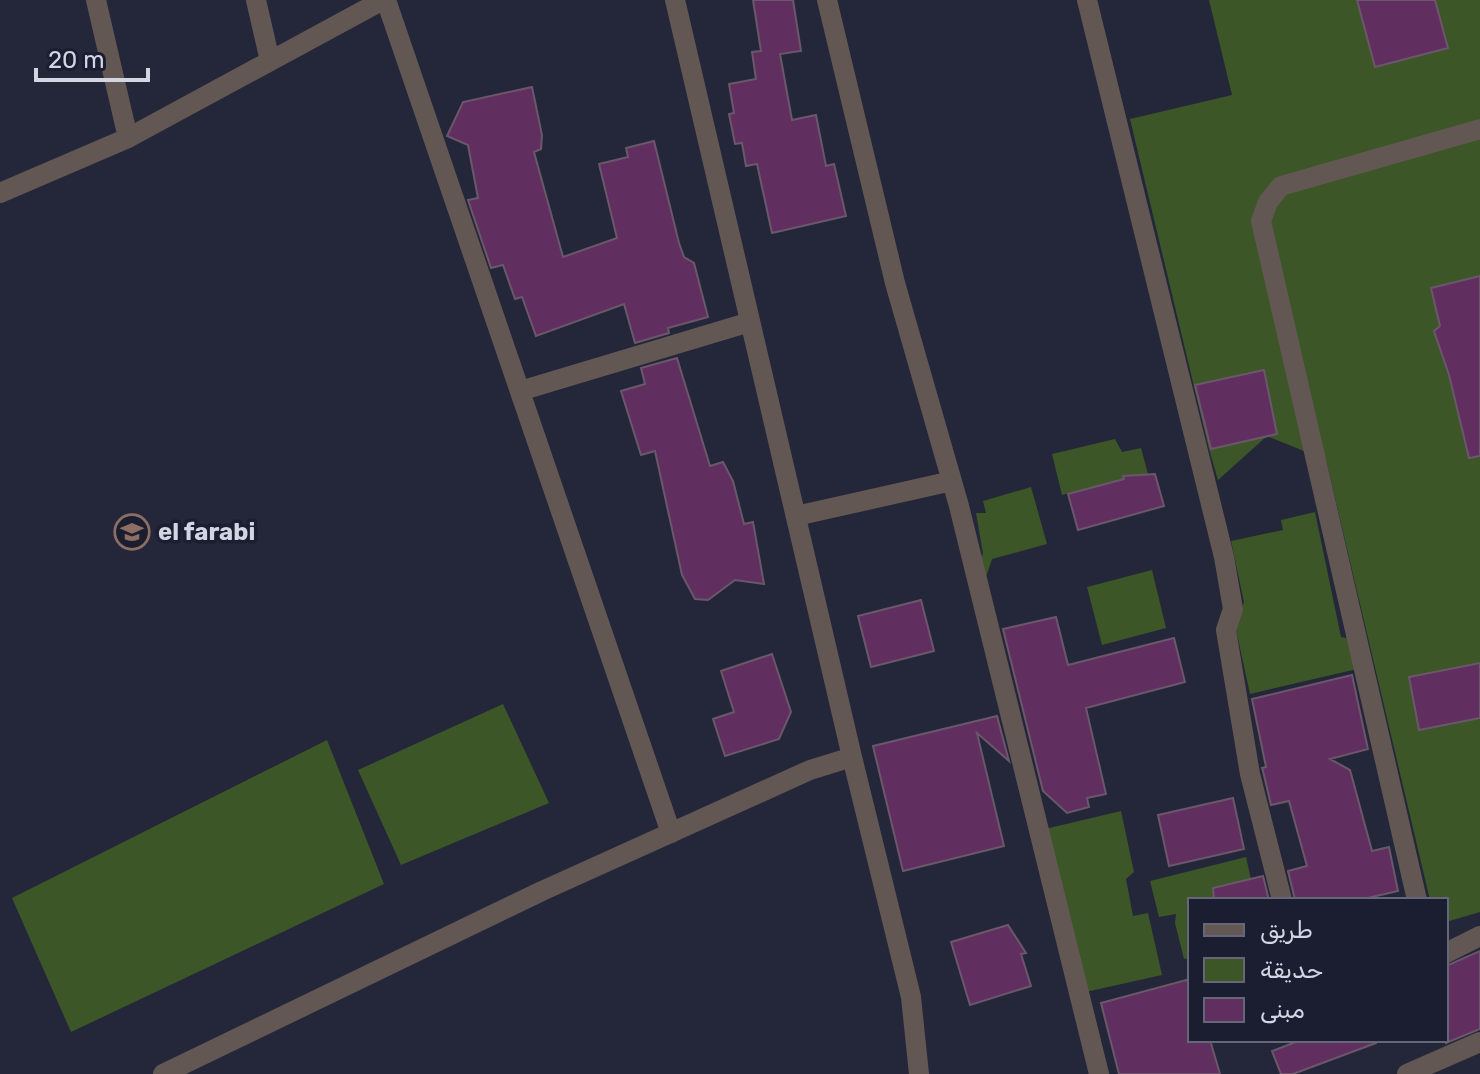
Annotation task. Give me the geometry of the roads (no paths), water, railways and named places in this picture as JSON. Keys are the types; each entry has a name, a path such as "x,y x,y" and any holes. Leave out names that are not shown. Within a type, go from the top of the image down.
{"street":[{"path":"96,0 128,138"},
{"path":"256,0 270,61"},
{"path":"0,193 128,138 384,0 671,833"},
{"path":"675,0 911,997 919,1074"},
{"path":"827,0 895,283 952,481 1099,1074"},
{"path":"1087,0 1224,557 1233,609 1226,630 1250,774 1281,898"},
{"path":"1417,898 1261,221 1268,202 1281,186 1480,129"},
{"path":"520,391 750,322"},
{"path":"796,516 952,481"},
{"path":"163,1074 542,891 810,770 852,757"},
{"path":"1448,952 1480,936"},
{"path":"1407,1074 1480,1042"}],"place":[{"name":"el farabi","path":"132,532"}]}
